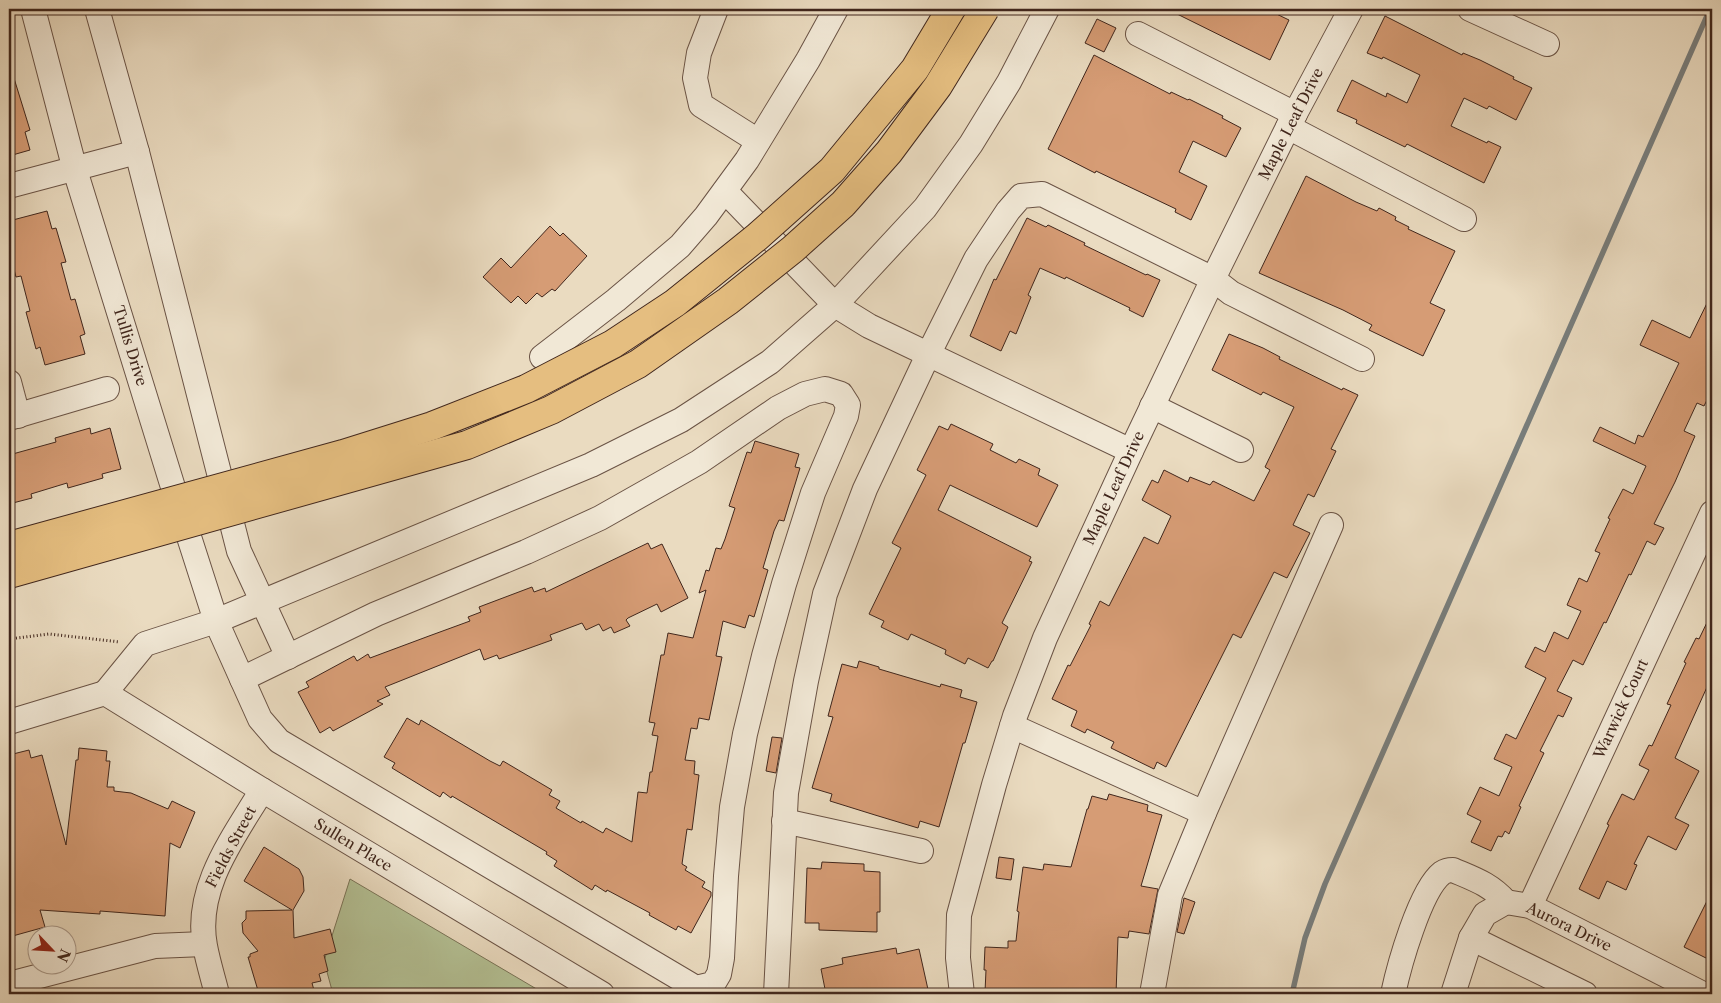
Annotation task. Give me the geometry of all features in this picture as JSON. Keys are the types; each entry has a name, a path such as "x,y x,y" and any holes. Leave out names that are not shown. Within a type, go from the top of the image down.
{"main road":[{"path":"9,546 343,454 432,426 526,389 612,344 675,303 757,237 832,170 915,68 951,9"},
{"path":"9,574 467,445 551,410 638,364 728,302 793,250 843,204 889,152 938,86 985,9"}],"street":[{"name":"Tullis Drive","path":"32,9 75,170 216,621 260,719 280,741 696,988 713,984 719,974 722,958 732,807 745,734 784,584 813,493 846,416 848,406 841,394 824,389 805,394 778,408 699,462 600,518 526,552 376,614 288,657"},
{"path":"98,9 137,152 239,551 288,657 242,679"},
{"path":"716,9 699,53 695,78 701,105 758,141"},
{"path":"542,357 616,300 680,246 725,191 758,141 808,60 836,9"},
{"path":"9,722 105,693 145,644 216,621 591,466 681,420 770,362 835,305 925,208 971,144 1008,82 1047,9"},
{"name":"Maple Leaf Drive","path":"962,994 958,958 959,916 986,811 1012,726 1045,638 1131,450 1213,279 1291,120 1351,9"},
{"path":"1470,9 1548,44"},
{"path":"1138,34 1464,219"},
{"path":"9,186 137,152"},
{"path":"725,191 835,305 869,326 928,355 1131,450"},
{"path":"776,994 786,793 806,681 825,594 865,489 928,355 976,259 1008,211 1021,196 1042,194 1213,279 1231,293 1362,359"},
{"path":"9,382 13,417 107,389"},
{"path":"1152,406 1241,450"},
{"name":"Warwick Court","path":"1530,906 1712,513"},
{"path":"1152,994 1170,895 1331,524"},
{"name":"Sullen Place","path":"105,693 262,790 602,994"},
{"path":"1012,726 1204,813"},
{"name":"Fields Street","path":"217,994 204,944 207,890 220,862 262,790"},
{"path":"784,821 921,851"},
{"path":"1393,994 1407,943 1417,916 1428,892 1441,874 1453,870 1487,885 1496,891 1506,902"},
{"name":"Aurora Drive","path":"1453,994 1472,938 1484,914 1506,902 1530,906 1674,988 1703,994"},
{"path":"1472,938 1585,994"},
{"path":"9,984 155,946 204,944"}],"path":[{"path":"9,639 49,634 145,644"}],"green space":[{"path":"350,879 545,994 333,994 324,961"}],"building":[{"path":"1167,9 1266,9 1289,20 1270,60"},
{"path":"1385,16 1462,55 1463,53 1480,60 1532,88 1516,120 1489,106 1487,109 1464,98 1451,126 1487,143 1488,141 1501,147 1484,183 1407,144 1405,147 1356,123 1357,120 1337,111 1352,80 1386,97 1387,93 1407,103 1420,75 1383,57 1382,59 1367,53"},
{"path":"1097,19 1116,28 1104,52 1085,43"},
{"path":"1094,55 1170,94 1171,92 1189,99 1223,116 1222,118 1241,128 1226,157 1193,141 1179,172 1207,186 1191,220 1175,212 1176,209 1096,171 1095,173 1048,149"},
{"path":"9,75 13,75 30,130 25,132 30,150 9,156"},
{"path":"1306,176 1356,202 1377,211 1379,208 1396,217 1395,220 1409,227 1408,229 1455,251 1430,303 1445,310 1423,356 1369,330 1372,325 1343,310 1259,273"},
{"path":"47,211 52,229 56,228 66,262 61,263 71,300 75,299 85,334 80,336 85,354 45,365 40,347 36,349 26,312 30,311 21,276 16,277 9,250 9,221"},
{"path":"1027,218 1046,227 1048,225 1085,243 1084,245 1160,280 1143,317 1129,310 1130,308 1066,277 1065,279 1040,268 1028,295 1031,297 1016,334 1010,331 1001,351 970,336 994,279 996,280"},
{"path":"550,226 560,236 563,233 587,256 555,291 552,289 542,297 537,293 526,304 518,296 511,303 483,277 501,258 511,268"},
{"path":"1712,293 1712,390 1704,406 1697,403 1684,431 1695,436 1654,524 1664,528 1655,545 1647,541 1583,665 1573,660 1557,691 1572,698 1563,717 1558,715 1540,751 1544,753 1519,806 1521,807 1509,834 1505,831 1502,837 1498,836 1491,851 1471,842 1481,821 1467,814 1480,787 1499,796 1512,767 1494,759 1506,734 1516,739 1546,678 1525,667 1535,647 1545,652 1554,632 1568,639 1581,611 1567,605 1579,578 1587,582 1600,553 1595,551 1610,519 1608,518 1623,489 1633,494 1646,466 1593,441 1600,427 1635,444 1638,435 1643,437 1679,363 1640,345 1652,320 1690,338"},
{"path":"1229,334 1263,348 1280,357 1279,359 1342,390 1343,388 1358,395 1331,449 1336,451 1314,497 1308,494 1293,525 1310,533 1287,578 1274,572 1241,638 1233,634 1166,767 1157,762 1154,769 1111,748 1114,742 1087,729 1085,733 1071,726 1077,711 1052,699 1068,665 1070,666 1091,625 1089,624 1100,601 1109,606 1144,537 1158,544 1171,516 1142,500 1152,480 1158,483 1164,470 1188,482 1190,477 1210,485 1213,481 1254,501 1270,470 1265,467 1294,407 1263,392 1261,395 1212,370"},
{"path":"951,424 993,444 990,450 1016,463 1019,459 1040,469 1038,475 1058,485 1037,527 950,485 938,510 1031,557 1029,561 1032,562 1002,623 1008,627 988,668 968,658 965,664 945,654 946,650 911,634 908,640 881,627 884,621 869,614 901,548 892,543 926,475 917,470 939,426 948,430"},
{"path":"90,428 91,434 110,428 121,469 102,474 103,478 68,488 67,483 31,494 32,498 9,504 9,455 56,442 55,438"},
{"path":"755,441 799,454 795,467 800,468 784,521 779,520 774,531 763,568 768,570 754,617 749,615 745,628 723,621 716,656 722,657 709,720 699,718 697,729 691,728 685,760 695,761 694,774 699,775 692,830 687,829 682,864 687,867 685,870 705,882 702,887 711,892 711,896 691,933 678,926 676,930 649,915 650,913 607,890 606,892 595,885 592,890 554,866 557,861 546,854 547,852 452,796 451,798 443,792 440,797 392,768 395,763 384,757 407,718 419,725 421,720 490,761 500,766 503,761 552,790 549,795 560,801 556,808 581,823 582,821 603,833 606,828 632,842 638,792 647,793 658,736 652,735 655,723 649,722 661,655 664,655 668,633 693,638 706,590 699,593 706,570 709,571 716,548 721,549 725,539 735,508 729,506 747,452 751,453"},
{"path":"648,543 651,549 662,544 688,598 661,612 657,604 628,618 626,620 630,626 614,633 611,627 603,631 599,624 586,630 582,623 550,635 552,640 499,659 497,655 484,660 480,649 385,687 390,695 377,701 383,704 333,731 330,727 320,733 298,692 309,687 306,682 354,656 357,661 368,654 370,658 470,621 468,617 481,612 479,607 532,587 534,592 545,588 546,592"},
{"path":"1712,612 1712,676 1675,758 1699,771 1675,818 1689,825 1676,850 1648,836 1634,864 1637,865 1626,890 1607,881 1599,899 1579,889 1622,794 1634,800 1649,770 1639,765 1649,745 1652,746 1671,705 1667,704 1686,663 1684,662 1696,638 1699,639"},
{"path":"859,661 879,667 879,669 940,687 941,684 962,690 960,697 977,702 939,827 920,821 918,828 875,815 830,801 832,794 812,788 833,717 828,716 842,664 857,668"},
{"path":"772,737 782,738 776,773 766,771"},
{"path":"79,748 107,751 106,761 110,761 107,787 114,787 114,791 131,793 168,809 172,801 195,812 180,848 170,843 165,916 100,911 100,914 40,910 45,926 28,926 28,932 9,937 9,755 29,750 31,758 42,755 66,845 76,760 78,760"},
{"path":"1109,794 1148,805 1147,811 1162,815 1141,886 1158,889 1149,934 1129,931 1128,938 1118,937 1116,994 1006,994 985,992 985,947 1008,948 1008,941 1016,941 1019,912 1017,911 1023,867 1043,870 1044,864 1071,867 1092,796 1107,800"},
{"path":"264,847 299,869 303,877 304,891 293,910 294,938 330,929 336,952 324,955 328,971 319,974 321,981 312,983 315,994 259,994 248,957 250,957 250,954 258,951 243,933 242,923 246,919 246,911 292,910 244,881"},
{"path":"999,857 1014,859 1011,880 996,878"},
{"path":"822,862 864,864 864,871 880,872 880,912 877,912 877,932 819,930 819,923 805,923 807,868 821,869"},
{"path":"1712,891 1712,961 1684,947"},
{"path":"1184,898 1195,902 1184,934 1177,932"},
{"path":"896,948 897,954 919,949 929,994 826,994 821,969 843,964 842,958"}],"waterway":[{"path":"1292,994 1305,938 1325,884 1710,9"}]}
